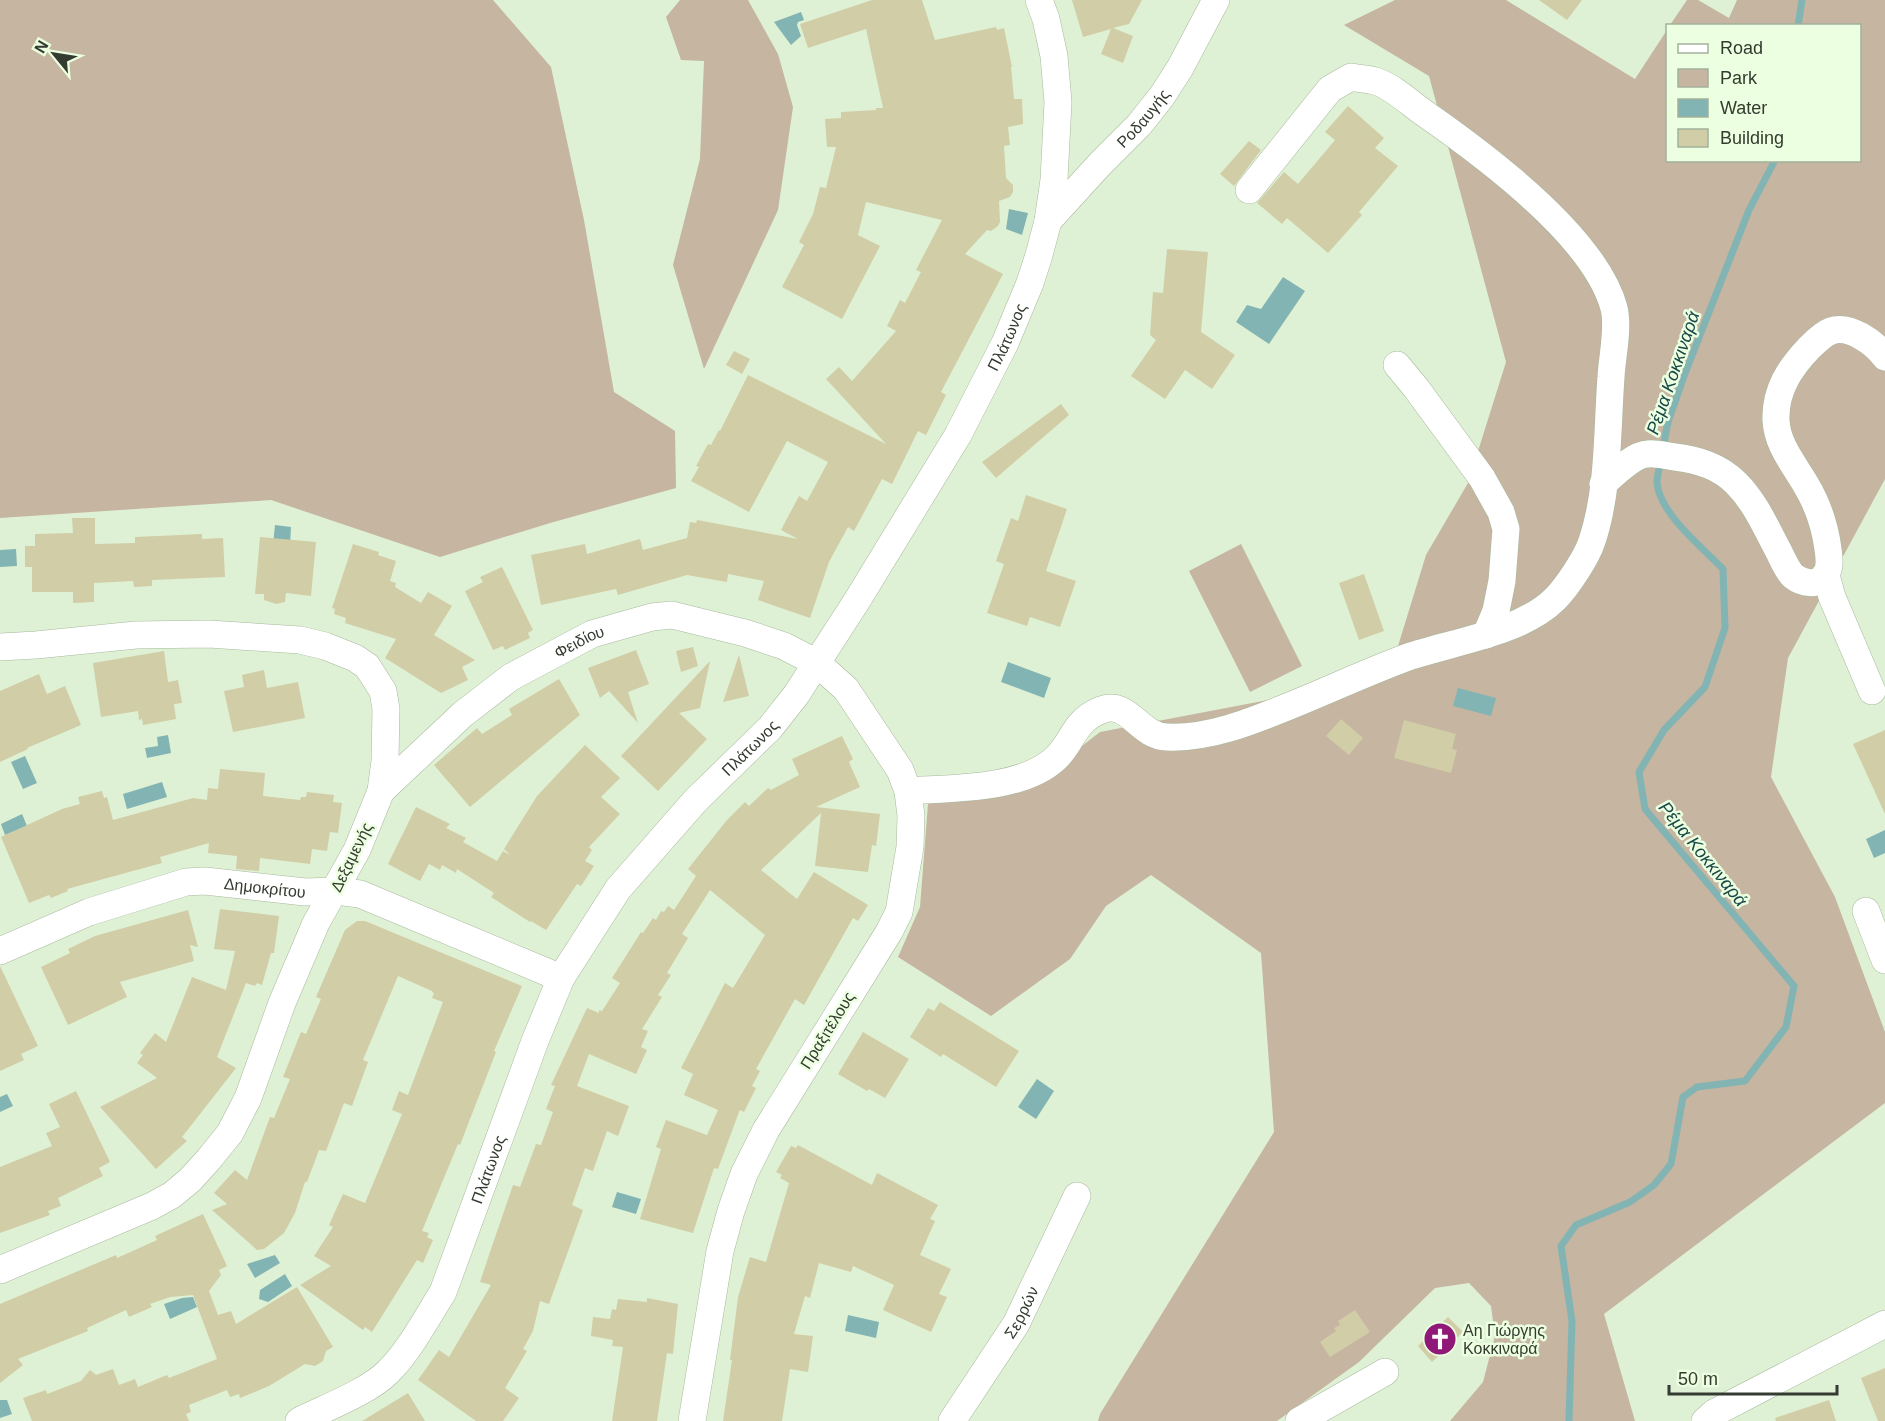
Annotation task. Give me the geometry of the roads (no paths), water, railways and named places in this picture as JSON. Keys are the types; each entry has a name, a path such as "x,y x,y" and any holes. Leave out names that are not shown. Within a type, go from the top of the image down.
{"street":[{"name":"Πλάτωνος","path":"299,1421 373,1383 387,1372 401,1356 443,1293 535,1041 561,978 618,889 650,850 696,800 770,728 796,695 958,435 981,392 1030,283 1048,221 1056,158 1058,102 1054,56 1046,19 1039,0"},
{"name":"Ροδαυγής","path":"1048,221 1139,125 1162,96 1180,68 1216,0"},
{"path":"908,791 979,786 1009,781 1038,770 1056,758 1080,722 1102,710 1114,708 1124,711 1148,733 1166,738 1200,734 1251,722 1409,657 1486,635 1537,613 1555,599 1591,545 1602,503 1614,343 1614,310 1600,277 1578,245 1545,210 1470,144 1380,83 1351,77 1330,89 1249,190"},
{"path":"1872,691 1832,597 1826,575 1829,562 1825,526 1808,487 1783,449 1776,421 1778,399 1784,381 1795,363 1816,341 1831,331 1845,330 1861,337 1885,357"},
{"path":"1397,364 1482,478 1501,512 1506,529 1502,581 1496,611 1486,635"},
{"path":"1603,484 1617,471 1646,453 1707,464 1735,483 1753,504 1792,574 1804,582 1817,582 1826,575"},
{"name":"Φειδίου","path":"381,791 463,714 511,677 592,634 652,617 672,615 745,633 784,646 817,663"},
{"name":"Δεξαμενής","path":"0,647 136,634 282,638 325,646 355,658 367,666 383,691 386,709 385,760 381,791 357,850 316,923 282,1003 248,1098 231,1133 190,1180 172,1195 152,1206 0,1270"},
{"name":"Πραξιτέλους","path":"692,1421 720,1251 730,1211 744,1174 766,1130 889,932 899,912 910,847 911,816 908,791 900,770 846,689 817,663"},
{"name":"Δημοκρίτου","path":"0,951 89,912 186,882 205,881 305,892 336,891 360,894 561,978"},
{"path":"1866,911 1885,960"},
{"name":"Σερρών","path":"952,1421 1016,1324 1077,1196"},
{"path":"1705,1421 1714,1413 1885,1324"},
{"path":"1299,1421 1385,1372"}],"water":[{"path":"801,12 804,20 798,22 797,25 801,36 791,45 774,22"},
{"path":"1009,209 1028,213 1022,235 1006,229"},
{"path":"1283,277 1305,291 1269,344 1236,322 1247,305 1261,309"},
{"path":"275,525 291,527 290,546 273,545"},
{"path":"16,549 17,566 0,567 0,550"},
{"path":"1008,662 1051,678 1044,698 1001,682"},
{"path":"1458,688 1496,698 1491,716 1453,706"},
{"path":"168,735 171,753 147,758 145,748 158,746 157,737"},
{"path":"25,756 37,783 23,789 11,762"},
{"path":"162,782 167,797 127,809 123,794"},
{"path":"22,814 27,826 5,835 1,824"},
{"path":"1885,830 1885,853 1874,858 1866,839"},
{"path":"1037,1079 1054,1091 1036,1119 1018,1107"},
{"path":"7,1094 13,1106 0,1112 0,1097"},
{"path":"617,1192 641,1199 636,1214 612,1207"},
{"path":"275,1255 280,1263 255,1278 247,1264"},
{"path":"285,1274 292,1286 268,1302 259,1299 260,1290"},
{"path":"193,1297 197,1307 170,1319 164,1304"},
{"path":"848,1315 879,1322 876,1338 845,1331"},
{"path":"0,1400 7,1400 12,1414 0,1418"}],"waterway":[{"name":"Ρέμα Κοκκιναρά","path":"1798,24 1802,0"},
{"name":"Ρέμα Κοκκιναρά","path":"1663,448 1668,422 1684,376 1749,210 1774,162"},
{"name":"Ρέμα Κοκκιναρά","path":"1569,1421 1572,1321 1561,1246 1576,1225 1630,1202 1654,1185 1671,1164 1683,1097 1697,1087 1745,1081 1786,1027 1794,986 1645,809 1639,772 1664,730 1705,687 1725,628 1723,569 1683,529 1666,506 1657,483 1661,459"}],"place":[{"name":"Αη Γιώργης Κοκκιναρά","path":"1440,1339"}]}
